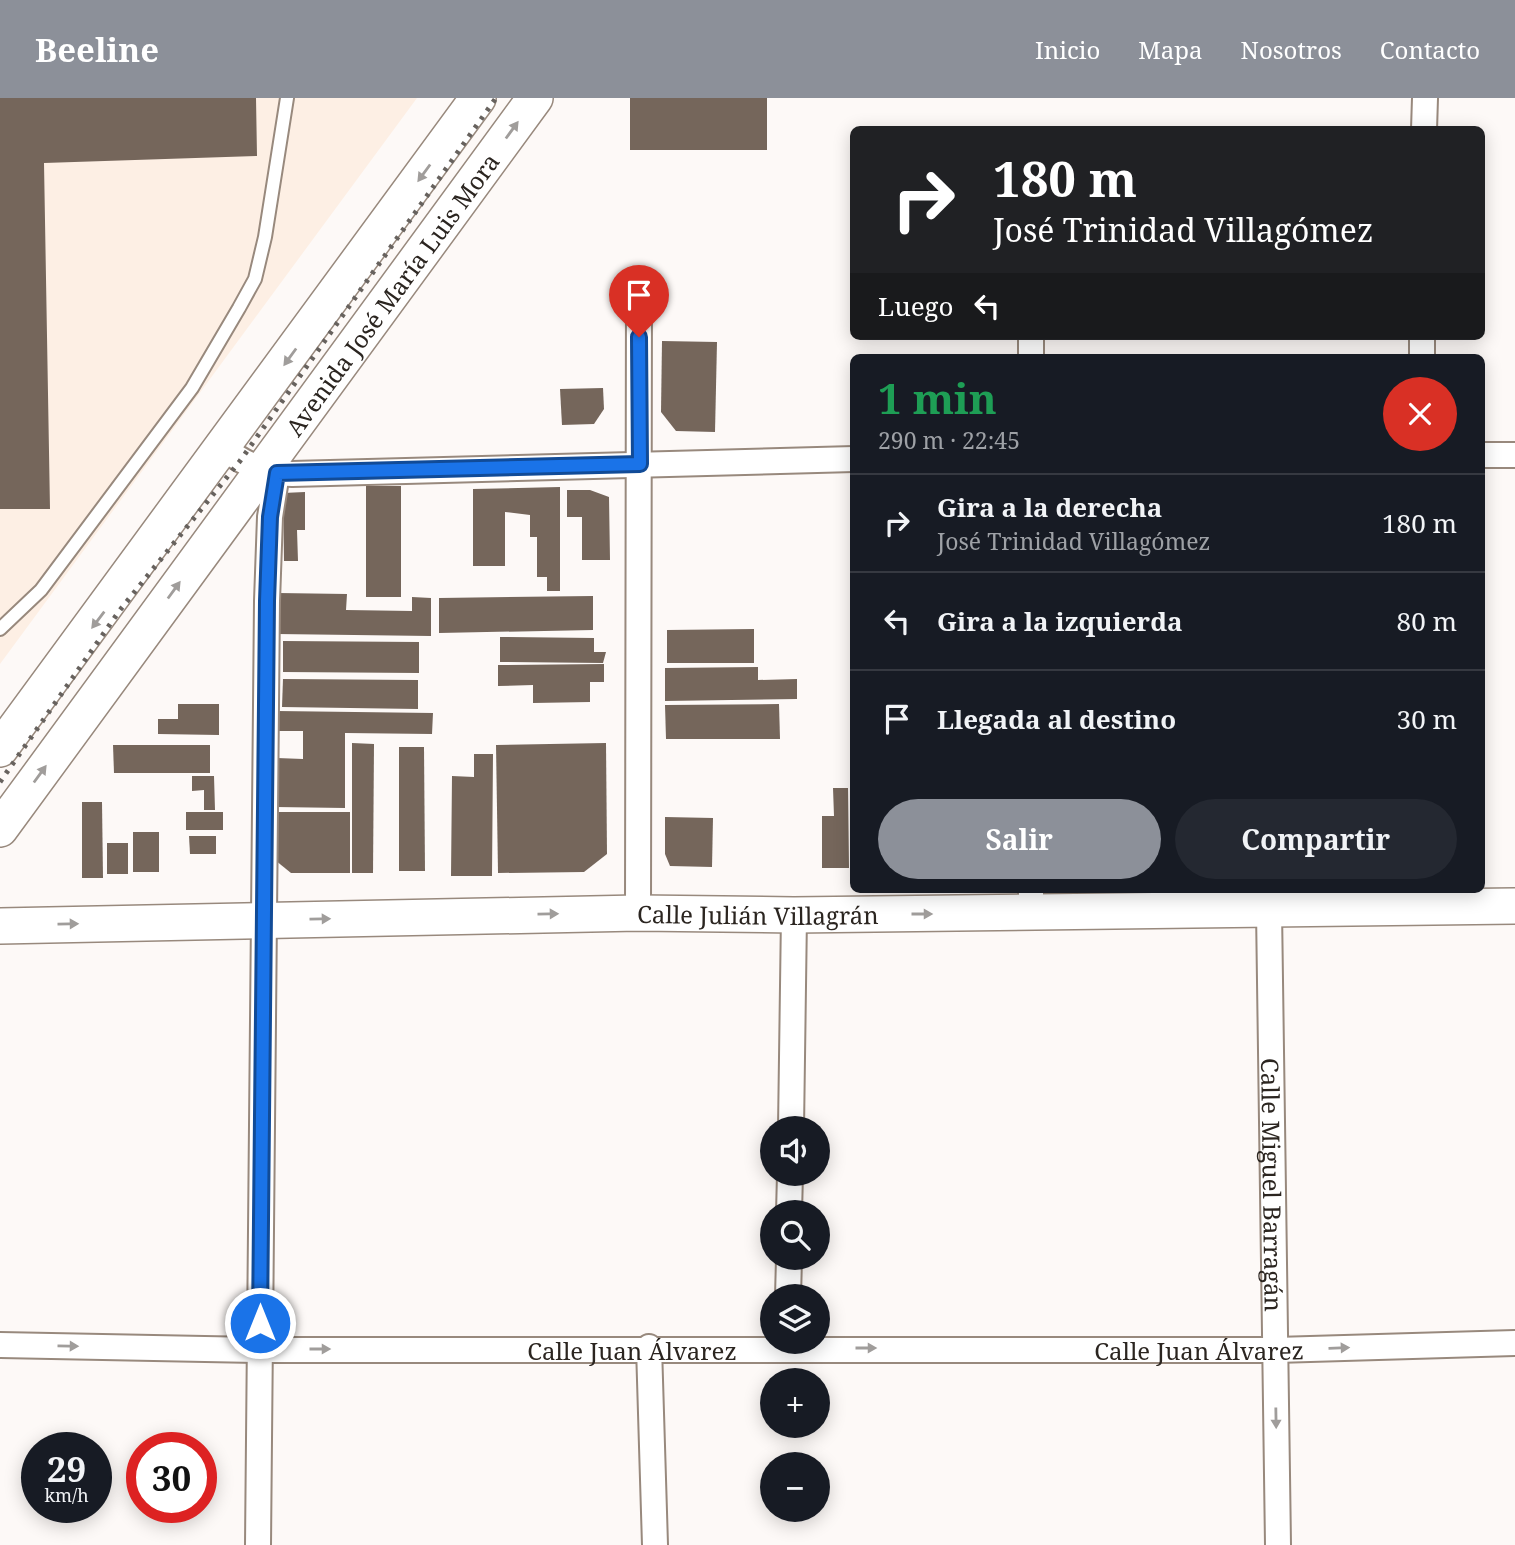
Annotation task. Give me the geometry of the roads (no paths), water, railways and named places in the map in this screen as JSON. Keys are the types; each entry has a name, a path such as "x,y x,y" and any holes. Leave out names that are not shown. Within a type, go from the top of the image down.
{"street":[{"name":"Avenida José María Luis Mora","path":"0,749 224,448 478,98"},
{"name":"Avenida José María Luis Mora","path":"0,829 270,472 535,98"},
{"path":"1424,98 1424,126"},
{"path":"638,913 639,286"},
{"path":"224,448 240,461 270,472 850,459"},
{"path":"1485,455 1515,455"},
{"path":"258,1545 262,920 270,472"},
{"name":"Calle Julián Villagrán","path":"0,926 638,913 794,915 1031,901 1269,910 1427,898 1515,906"},
{"name":"Calle Miguel Barragán","path":"1269,910 1278,1545"},
{"path":"791,1116 794,915"},
{"name":"Calle Juan Álvarez","path":"830,1345 1276,1350 1515,1343"},
{"name":"Calle Juan Álvarez","path":"0,1345 260,1350 760,1345"},
{"path":"649,1347 655,1545"}],"lane":[{"path":"0,629 41,590 192,388 255,279 265,237 288,98"}],"railway":[{"path":"0,782 120,610 240,461 496,98"}]}
